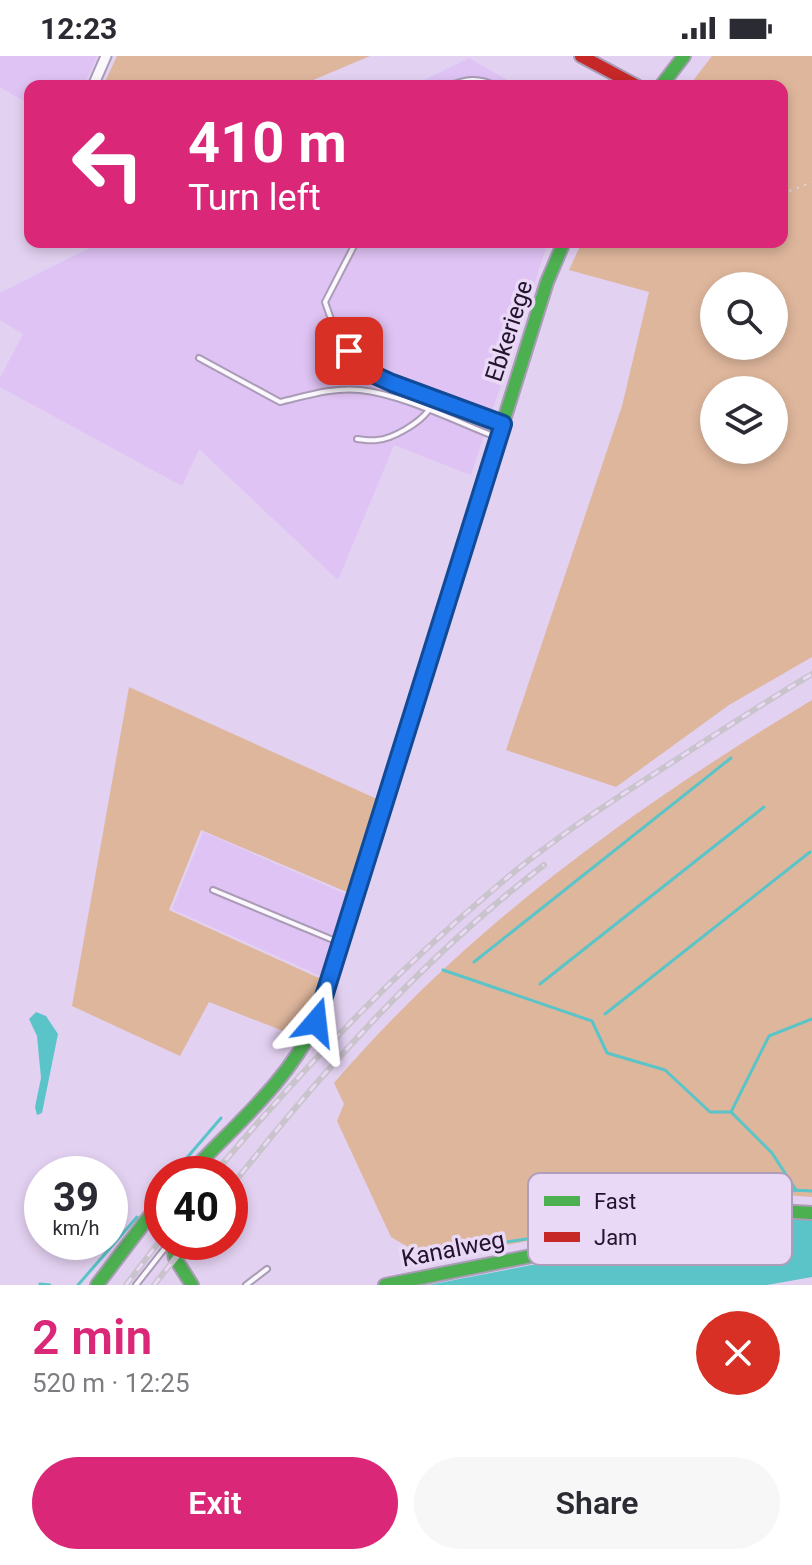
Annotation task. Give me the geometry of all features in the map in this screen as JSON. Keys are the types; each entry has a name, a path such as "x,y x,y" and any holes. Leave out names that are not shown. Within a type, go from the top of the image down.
{"street":[{"path":"96,80 106,56"},
{"path":"581,56 626,80"},
{"path":"666,80 684,56"},
{"name":"Ebkeriege","path":"207,1156 287,1075 316,1022 547,282 561,248"},
{"name":"Kanalweg","path":"792,1212 812,1213"},
{"path":"97,1285 144,1223"},
{"name":"Kanalweg","path":"385,1285 528,1257"},
{"path":"176,1260 192,1285"}],"lane":[{"path":"463,80 485,80"},
{"path":"353,248 325,302 333,325 349,351 368,372 503,424"},
{"path":"199,358 280,402 331,390 360,390 389,396 499,438"},
{"path":"357,439 380,441 403,430 428,411"},
{"path":"213,890 340,943"},
{"path":"136,1285 156,1260"},
{"path":"246,1285 267,1269"}],"path":[{"path":"788,192 812,182"}],"shaded area":[{"path":"0,56 97,56 87,80 24,80 24,101 0,87"},
{"path":"117,56 370,56 313,80 106,80"},
{"path":"712,56 812,56 812,657 729,705 616,787 506,750 622,406 649,292 569,270 579,248 788,248 788,80 694,80"},
{"path":"469,58 508,80 424,80"},
{"path":"89,248 546,248 471,475 394,445 338,580 199,449 182,486 0,387 0,378 23,334 0,320 0,293"},
{"path":"129,687 377,799 349,893 201,830 169,910 321,979 301,1038 209,1002 180,1056 72,1006"},
{"path":"812,700 812,1197 792,1196 792,1173 528,1173 528,1241 475,1251 415,1251 391,1237 337,1121 344,1104 334,1083 386,1026 498,921 619,826"},
{"path":"203,832 348,895 323,977 172,909"},
{"path":"36,1012 46,1016 58,1034 42,1113 37,1115 35,1107 41,1078 37,1036 29,1019"},
{"path":"792,1220 812,1220 812,1277 767,1285 428,1285 532,1265 792,1265"}],"waterway":[{"path":"474,962 731,758"},
{"path":"540,984 764,807"},
{"path":"605,1014 810,852"},
{"path":"443,970 592,1021 607,1053 665,1070 710,1112 731,1112 772,1153 785,1173"},
{"path":"731,1112 769,1036 812,1019"},
{"path":"188,1156 221,1118"},
{"path":"792,1184 796,1190"},
{"path":"792,1190 812,1191"},
{"path":"78,1285 137,1217"},
{"path":"455,1248 528,1239"},
{"path":"40,1284 50,1285"}],"railway":[{"path":"230,1156 348,1025 420,954 512,873 605,806 812,674"},
{"path":"248,1166 377,1016 458,937 544,865"},
{"path":"126,1285 145,1260"},
{"path":"154,1285 174,1260"}],"traffic: fast":[{"path":"666,80 684,56"},
{"path":"207,1156 275,1084 316,1022 547,282 561,248"},
{"path":"792,1212 812,1213"},
{"path":"97,1285 144,1223"},
{"path":"385,1285 528,1257"},
{"path":"176,1260 192,1285"}],"traffic: jam":[{"path":"581,56 626,80"}],"route":[{"path":"316,1022 503,424 368,372 349,351"}]}
